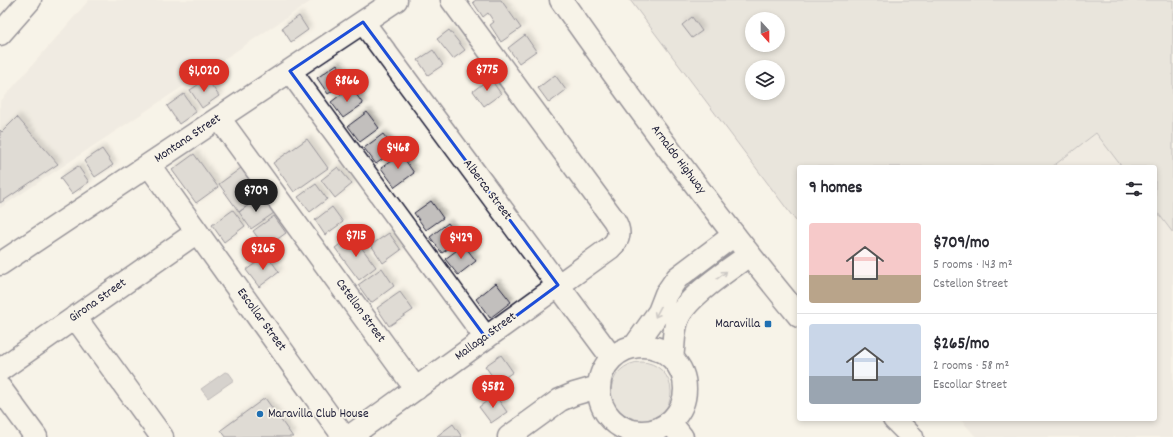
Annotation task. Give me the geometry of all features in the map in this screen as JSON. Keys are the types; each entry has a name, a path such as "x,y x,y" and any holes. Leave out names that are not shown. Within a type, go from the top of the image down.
{"street":[{"path":"0,34 30,0"},
{"name":"Montana Street","path":"0,264 396,0"},
{"name":"Mallaga Street","path":"349,437 610,248 620,235 614,220 452,0"},
{"name":"Arnaldo Highway","path":"561,0 644,115 749,255 797,314"},
{"name":"Alberca Street","path":"363,22 612,358"},
{"path":"290,71 486,338"},
{"name":"Cstellon Street","path":"219,118 416,389"},
{"name":"Escollar Street","path":"149,165 344,437"},
{"name":"Girona Street","path":"0,370 197,232"},
{"path":"634,347 659,312 666,294 677,278 734,234"},
{"path":"672,358 677,321 682,310 691,299 749,255"},
{"path":"75,317 162,437"},
{"path":"648,346 661,350 672,358 681,370 685,383 684,398 679,411 676,430 657,429 643,432 629,430 616,424 606,414 600,401 598,387 600,376 605,366 612,358 622,351 634,347 648,346"},
{"path":"509,437 560,400 598,387"},
{"path":"0,388 36,437"},
{"path":"896,421 912,437"}],"highlighted area":[{"path":"363,22 558,285 486,338 290,71"}],"shaded area":[{"path":"89,0 313,0 0,208 0,102"},
{"path":"630,0 1173,0 1173,233 1157,212 1157,165 1120,165 1096,133 1055,165 797,165 797,222"},
{"path":"1096,133 1120,165 1055,165"},
{"path":"1157,212 1173,233 1173,437 976,437 962,421 1157,421"},
{"path":"641,362 658,367 666,375 671,392 666,409 658,417 641,422 624,417 616,409 611,392 616,375 624,367"},
{"path":"225,372 229,373 234,380 208,398 201,389"}],"building":[{"path":"476,0 501,0 521,28 501,42 490,25 494,22 488,13 483,17 473,2"},
{"path":"299,16 308,30 291,42 282,28"},
{"path":"692,17 702,31 692,38 682,25"},
{"path":"449,30 465,50 453,59 437,39"},
{"path":"525,35 536,51 519,63 508,48"},
{"path":"433,50 443,65 428,75 418,60"},
{"path":"337,64 348,81 328,94 317,78"},
{"path":"555,75 566,90 549,103 538,88"},
{"path":"490,78 501,94 484,106 473,91"},
{"path":"207,79 219,96 202,108 190,90"},
{"path":"351,87 363,104 343,118 331,102"},
{"path":"184,94 196,112 179,124 167,106"},
{"path":"367,112 379,128 360,142 348,126"},
{"path":"17,117 58,164 0,203 0,130 2,132"},
{"path":"383,134 395,150 376,164 364,148"},
{"path":"307,139 328,168 294,192 273,163"},
{"path":"102,149 113,165 95,177 84,161"},
{"path":"194,154 218,187 196,203 172,170"},
{"path":"401,154 414,173 395,187 381,168"},
{"path":"78,166 89,182 72,194 60,178"},
{"path":"338,167 352,184 335,198 321,180"},
{"path":"241,168 261,196 239,212 219,184"},
{"path":"316,184 327,199 310,212 298,197"},
{"path":"261,196 274,213 251,229 239,212"},
{"path":"431,201 443,218 426,230 414,213"},
{"path":"332,207 343,222 325,235 315,220"},
{"path":"233,210 245,226 224,242 212,225"},
{"path":"274,216 286,233 265,248 253,231"},
{"path":"448,223 461,240 442,253 430,237"},
{"path":"389,233 401,250 383,263 371,245"},
{"path":"352,235 376,267 359,280 335,248"},
{"path":"464,245 476,261 458,275 445,259"},
{"path":"267,255 279,272 259,287 246,270"},
{"path":"382,268 394,286 371,303 358,285"},
{"path":"496,283 511,302 490,318 476,299"},
{"path":"400,292 413,310 389,326 377,308"},
{"path":"501,355 513,372 497,383 485,366"},
{"path":"495,395 507,412 491,423 479,407"},
{"name":"Maravilla Club House","path":"265,398 293,437 226,437 221,430"},
{"path":"453,424 462,437 437,436"}],"place":[{"name":"Maravilla","path":"768,324"},
{"name":"Maravilla Club House","path":"260,414"}]}
